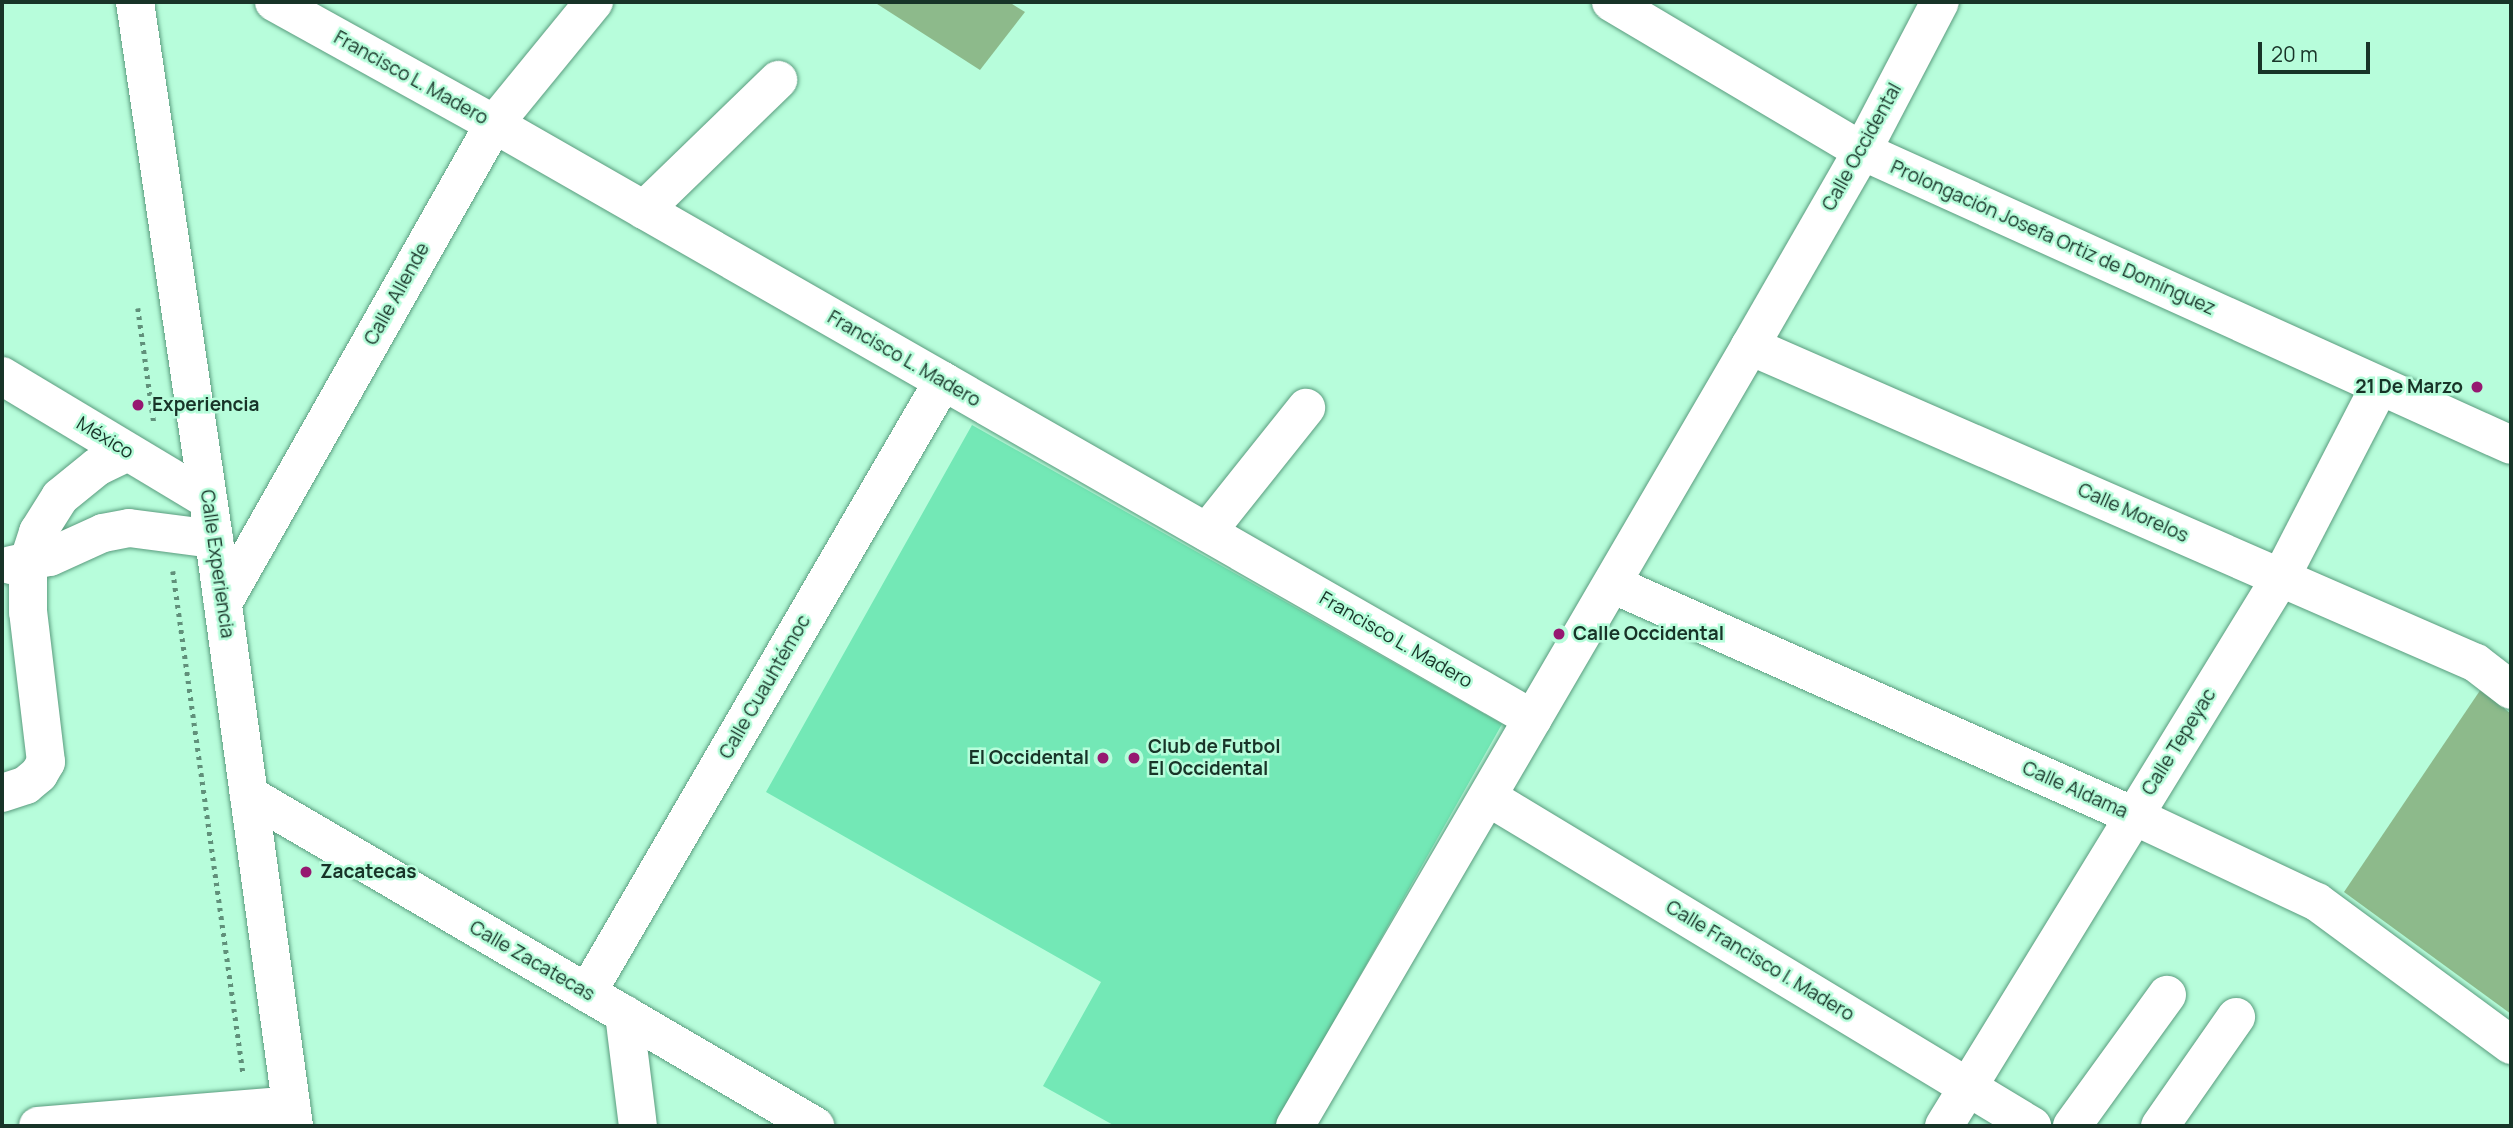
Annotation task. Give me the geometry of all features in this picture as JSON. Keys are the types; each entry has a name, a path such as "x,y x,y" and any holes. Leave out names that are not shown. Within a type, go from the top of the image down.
{"street":[{"name":"Calle Experiencia","path":"135,2 214,539 292,1116"},
{"name":"Francisco L. Madero","path":"274,2 644,209 1533,719"},
{"name":"Calle Allende","path":"223,603 494,124 594,2"},
{"name":"Prolongación Josefa Ortiz de Domínguez","path":"1611,2 1862,151 2511,445"},
{"name":"Calle Occidental","path":"1295,1126 1862,151 1940,2"},
{"path":"644,209 778,80"},
{"name":"Calle Morelos","path":"1750,346 2476,663 2511,690"},
{"name":"México","path":"2,376 208,500"},
{"name":"Calle Cuauhtémoc","path":"587,993 943,381"},
{"name":"Calle Tepeyac","path":"1944,1126 2281,578 2379,387"},
{"path":"1208,532 1306,408"},
{"path":"15,564 60,497 97,467 128,452"},
{"path":"15,564 50,557 103,533 129,528 214,539"},
{"path":"2,793 26,785 39,774 46,762 28,612 15,564"},
{"name":"Calle Aldama","path":"1612,584 2134,816 2317,902 2511,1045"},
{"name":"Calle Zacatecas","path":"249,795 815,1126"},
{"name":"Calle Francisco I. Madero","path":"1488,797 2032,1126"},
{"path":"2072,1126 2167,995"},
{"path":"624,1014 638,1126"},
{"path":"2160,1126 2236,1017"},
{"path":"38,1126 292,1116"}],"green space":[{"name":"Club de Futbol El Occidental","path":"972,425 1502,724 1275,1126 1115,1126 1043,1086 1101,982 766,792"}],"building":[{"path":"874,2 1009,2 1025,12 980,70"},
{"path":"2481,689 2511,714 2511,1014 2344,892"}],"place":[{"name":"21 De Marzo","path":"2477,387"},
{"name":"Experiencia","path":"138,405"},
{"name":"Calle Occidental","path":"1559,634"},
{"name":"El Occidental","path":"1103,758"},
{"name":"Club de Futbol El Occidental","path":"1134,758"},
{"name":"Zacatecas","path":"306,872"}]}
